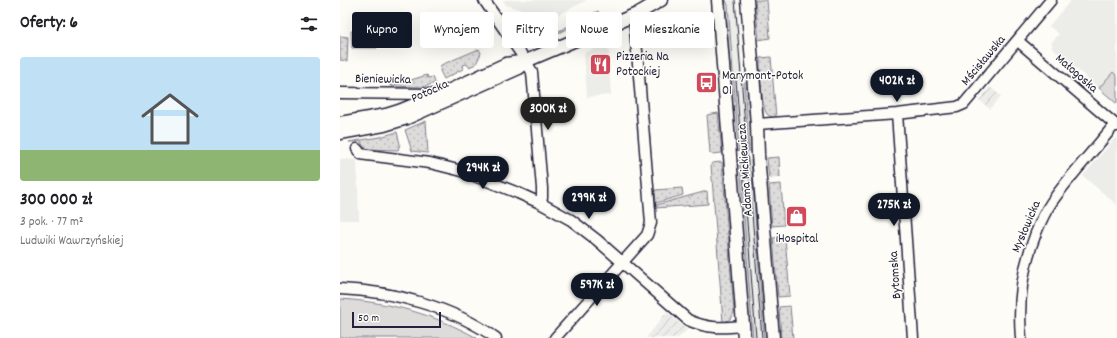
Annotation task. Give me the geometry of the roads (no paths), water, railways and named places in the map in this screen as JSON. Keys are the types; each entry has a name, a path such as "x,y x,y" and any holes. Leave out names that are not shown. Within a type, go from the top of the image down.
{"street":[{"path":"484,0 532,72 542,193 540,203"},
{"name":"Potocka","path":"639,12 661,0"},
{"name":"Adama Mickiewicza","path":"718,0 744,332"},
{"name":"Adama Mickiewicza","path":"747,0 773,338"},
{"name":"Mścisławska","path":"757,124 897,114 957,107 964,104 1051,1"},
{"name":"Potocka","path":"340,123 386,115 399,111 506,64 526,61 630,17"},
{"name":"Małogoska","path":"1018,41 1116,125"},
{"path":"555,338 622,261 647,235 650,223 637,48"},
{"name":"Potocka","path":"340,133 391,123 407,118 519,68 526,61"},
{"name":"Bieniewicka","path":"340,93 429,94 449,98"},
{"name":"Bytomska","path":"897,114 914,338"},
{"name":"Mysłowicka","path":"1021,338 1019,313 1020,290 1028,254 1043,217 1050,204 1070,177 1116,125"},
{"path":"357,149 361,154 430,163 462,171 540,203 571,220 622,261 688,320 711,328 744,332"},
{"path":"340,290 363,290 415,301 460,317 483,328 496,338"}],"tram line":[{"path":"735,0 762,338"},
{"path":"736,80 756,338"}],"place":[{"name":"Pizzeria Na Potockiej","path":"601,64"},
{"name":"Marymont-Potok 01","path":"706,83"},
{"name":"iHospital","path":"797,217"}]}
